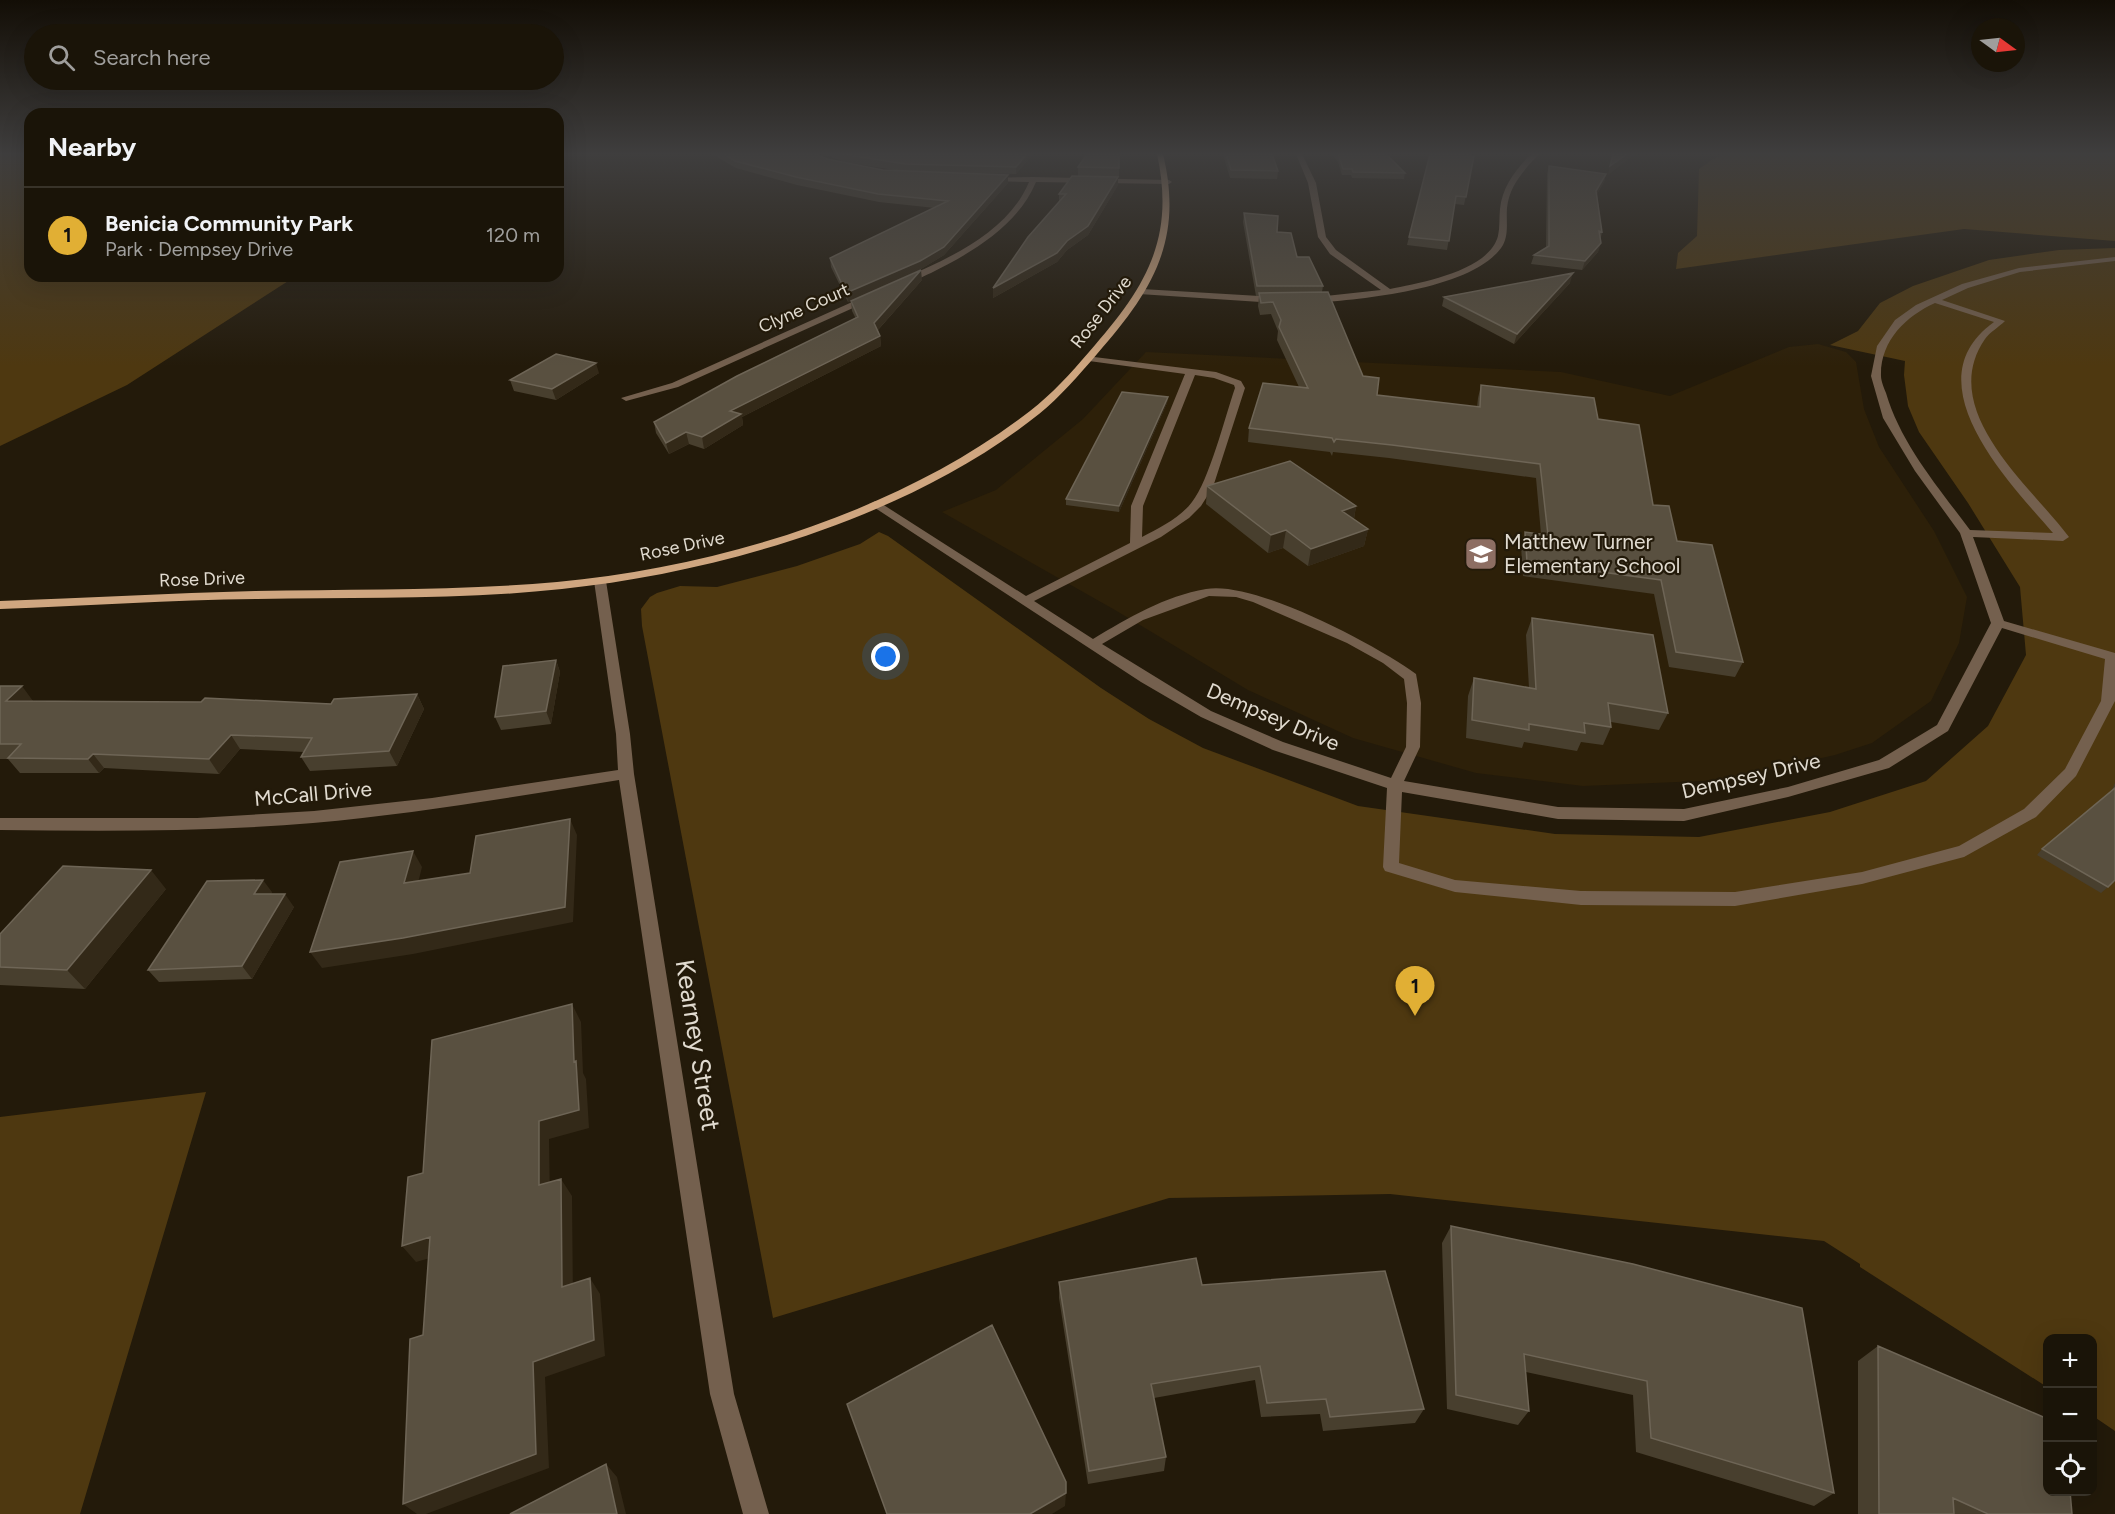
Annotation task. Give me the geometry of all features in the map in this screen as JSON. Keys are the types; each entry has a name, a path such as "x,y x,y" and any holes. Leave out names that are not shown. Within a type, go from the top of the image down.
{"main road":[{"name":"Rose Drive","path":"0,606 216,596 463,592 571,585 675,567 754,548 820,526 875,504 959,463 1000,438 1036,411 1089,358 1142,292 1155,264 1165,236 1166,225"}],"street":[{"path":"893,287 925,273 986,239 1003,225"},
{"path":"1320,225 1322,237 1333,252 1389,292"},
{"path":"1302,300 1340,299 1389,292 1422,285 1463,271 1487,257 1498,245 1504,225"},
{"path":"1092,644 1138,617 1208,592 1236,593 1258,599 1352,640 1388,660 1411,677 1414,703 1413,747 1395,785 1390,867 1455,886 1581,898 1735,899 1862,878 1964,851 2030,813 2071,772 2108,701 2112,657 1998,623 1966,532 1921,471 1888,418 1876,376 1882,346 1898,322 1919,307 1965,286 2019,270 2115,259"},
{"name":"Clyne Court","path":"626,398 675,385 882,291"},
{"path":"1142,292 1290,300"},
{"path":"1935,300 2001,321 1979,339 1971,357 1966,369 1967,398 1992,451 2014,482 2063,537 1966,532"},
{"path":"1025,601 1185,516 1197,504 1207,487 1240,388 1238,383 1229,378 1089,358"},
{"path":"1136,544 1137,506 1191,372"},
{"name":"Dempsey Drive","path":"875,504 1146,679 1216,718 1278,747 1395,785 1558,813 1684,815 1788,792 1884,764 1943,728 1998,623"},
{"name":"Kearney Street","path":"600,580 623,734 626,774 722,1394 756,1514"},
{"name":"McCall Drive","path":"0,824 158,825 314,817 439,803 626,774"}],"shaded area":[{"path":"0,225 24,225 24,282 287,282 127,385 0,446"},
{"path":"1697,225 2115,225 2115,241 1964,229 1676,269 1678,253 1697,236"},
{"path":"2115,248 2115,1431 2097,1419 2097,1334 2043,1334 2043,1384 1860,1267 1860,1264 1824,1241 1390,1194 1169,1198 773,1318 642,626 641,609 650,597 680,586 717,587 797,566 860,544 879,532 888,536 1101,688 1149,719 1203,748 1358,806 1555,834 1699,837 1830,812 1926,781 1988,726 2026,655 2020,587 1968,503 1919,432 1908,406 1904,375 1905,361 1830,345 1858,331 1880,303 1913,286 1989,260 2059,250"},
{"name":"Matthew Turner Elementary School","path":"1818,344 1846,352 1856,362 1864,409 1879,447 1934,531 1967,597 1959,643 1931,701 1872,743 1835,755 1724,780 1583,786 1476,773 1353,738 1248,690 1115,610 942,512 996,490 1083,419 1146,352 1561,372 1670,396 1789,347"},
{"path":"206,1092 80,1514 0,1514 0,1117"}],"building":[{"path":"899,225 964,225 944,247 920,261 846,293 830,258"},
{"path":"1039,225 1089,225 1067,241 1057,253 993,288"},
{"path":"1246,225 1277,225 1277,232 1291,233 1297,257 1309,257 1323,286 1257,286"},
{"path":"1412,225 1452,225 1449,241 1409,237"},
{"path":"1549,225 1601,225 1602,232 1599,231 1601,243 1585,261 1534,255 1549,246"},
{"path":"921,270 874,323 880,336 730,411 741,414 702,437 686,432 666,443 654,422 737,376 858,317 851,301"},
{"path":"1573,273 1517,334 1444,297 1498,287"},
{"path":"1328,292 1363,376 1379,378 1377,395 1480,407 1481,385 1594,398 1598,419 1639,425 1653,505 1669,506 1677,541 1712,545 1743,662 1676,652 1661,580 1527,562 1525,532 1548,535 1540,464 1336,439 1334,442 1332,438 1249,428 1263,383 1308,388 1279,327 1281,320 1273,302 1261,303 1259,293"},
{"path":"556,354 596,363 552,389 510,380"},
{"path":"1122,392 1168,397 1119,506 1066,499"},
{"path":"1290,461 1356,506 1342,511 1368,529 1311,549 1286,530 1271,535 1207,486"},
{"path":"1532,618 1653,635 1668,713 1608,703 1611,727 1584,723 1585,733 1529,724 1529,730 1472,720 1474,678 1536,689"},
{"path":"556,660 546,711 495,717 503,666"},
{"path":"0,686 22,686 6,701 201,702 205,698 331,704 334,699 417,694 389,751 301,757 312,738 231,735 209,759 93,754 88,759 8,758 21,744 0,744"},
{"path":"2115,788 2115,880 2108,887 2042,849"},
{"path":"570,819 565,907 403,938 310,952 340,862 413,851 404,883 470,873 476,836"},
{"path":"63,866 151,870 67,970 0,967 0,934"},
{"path":"263,880 254,894 285,894 242,966 148,970 207,881"},
{"path":"572,1004 574,1062 576,1061 579,1110 539,1121 539,1185 561,1179 562,1287 590,1278 594,1340 533,1362 536,1454 403,1504 410,1339 423,1335 430,1237 402,1246 408,1177 423,1173 432,1040"},
{"path":"1451,1226 1633,1264 1802,1308 1834,1493 1651,1438 1647,1381 1524,1354 1529,1411 1456,1395"},
{"path":"1196,1258 1202,1285 1385,1271 1424,1409 1330,1417 1326,1399 1267,1403 1260,1366 1151,1384 1166,1457 1089,1471 1059,1282"},
{"path":"992,1325 1066,1482 1066,1493 1030,1514 887,1514 847,1404"},
{"path":"1878,1346 2043,1417 2043,1496 2070,1496 2072,1514 1988,1514 1953,1498 1954,1514 1879,1514"},
{"path":"606,1464 617,1514 510,1514"}],"place":[{"name":"Matthew Turner Elementary School","path":"1481,554"},
{"name":"Benicia Community Park","path":"1415,1016"}]}
